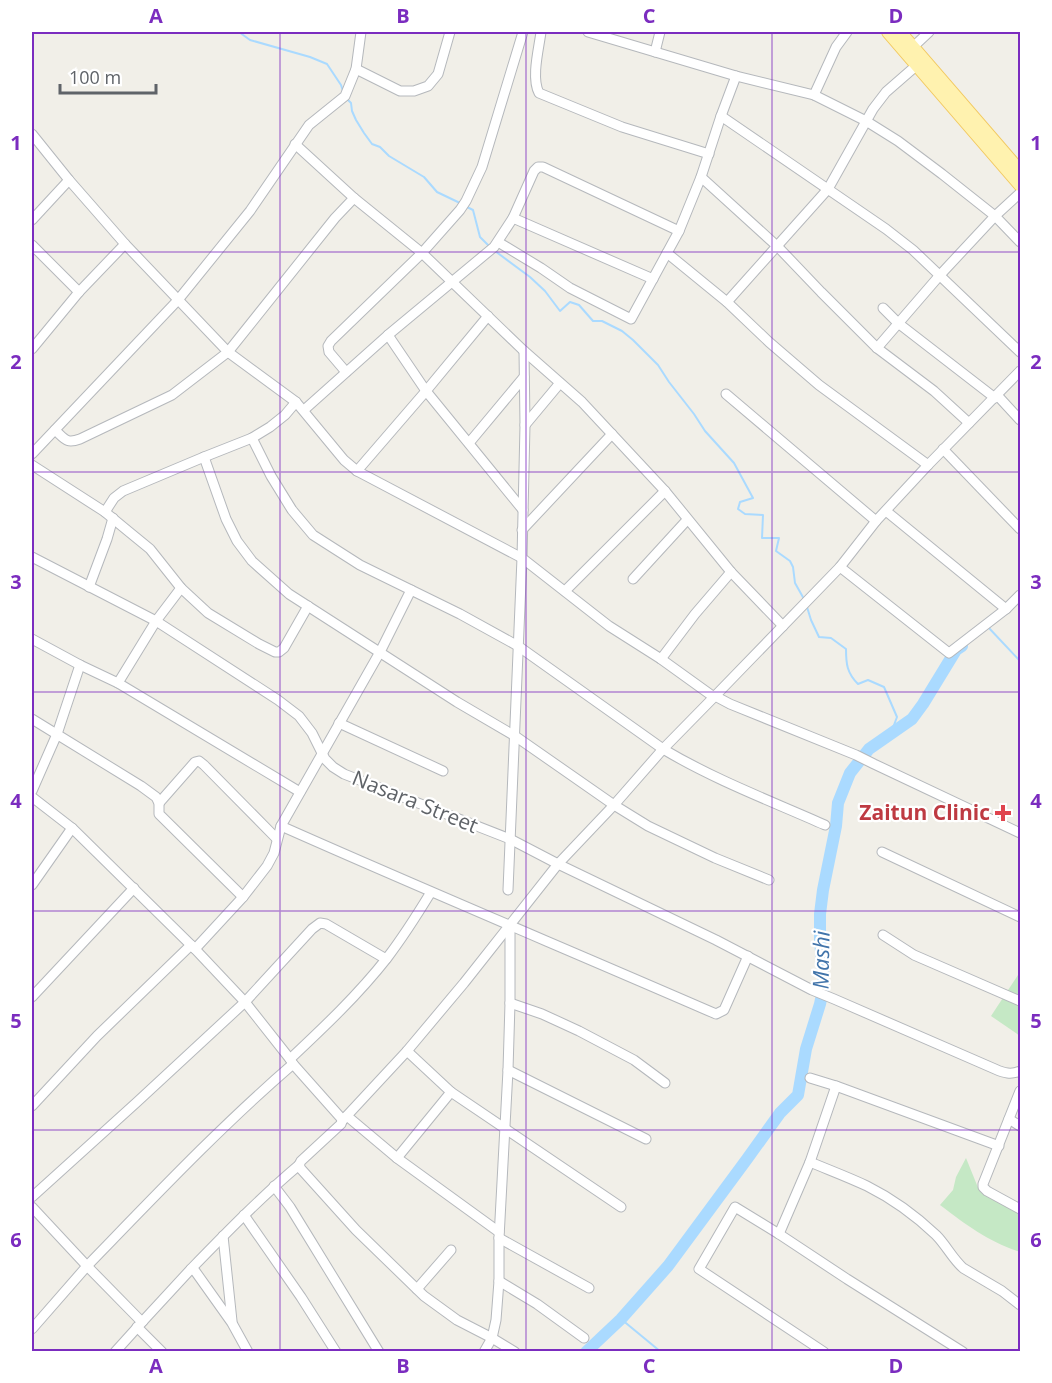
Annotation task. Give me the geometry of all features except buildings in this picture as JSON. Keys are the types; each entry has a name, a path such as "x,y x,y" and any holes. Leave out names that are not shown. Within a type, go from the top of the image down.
{"main road":[{"path":"888,32 1020,184"},
{"path":"900,32 1020,171"}],"street":[{"path":"32,454 178,300 250,211 309,125 345,96 356,69 362,32"},
{"path":"356,69 400,91 414,91 428,86 438,74 450,32"},
{"path":"346,372 329,352 328,346 422,253 466,201 482,167 523,32"},
{"path":"541,32 536,79 539,93 622,127 709,154"},
{"path":"588,32 736,76 814,95 866,121 898,141 994,216 1020,242"},
{"path":"655,52 660,32"},
{"path":"814,95 836,46 847,32"},
{"path":"913,46 929,32"},
{"path":"727,302 828,189 873,109 886,92 917,65"},
{"path":"498,242 576,291 629,319 633,318 679,231 701,177 736,76"},
{"path":"721,116 913,250 1020,352"},
{"path":"33,140 125,244 228,352 296,402 344,460 357,471 522,558 609,626 661,659 711,695 856,754 1020,833"},
{"path":"295,144 354,198 422,253 524,351 582,402 665,491 731,572 783,627"},
{"path":"304,410 498,242 513,218 534,171 538,167 543,167 679,231"},
{"path":"701,177 778,247 877,348 934,391 969,423"},
{"path":"32,220 69,180"},
{"path":"877,348 994,216 1020,193"},
{"path":"55,430 67,441 80,439 172,395 228,352 335,218 354,198"},
{"path":"513,218 653,279"},
{"path":"33,344 125,244"},
{"path":"32,245 79,292"},
{"path":"667,254 727,302 819,385 928,465"},
{"path":"883,308 898,323 996,396 1020,420"},
{"path":"357,471 488,315"},
{"path":"388,335 426,391 523,510"},
{"path":"508,890 522,558 524,351"},
{"path":"115,1352 223,1236 299,1165 407,1051 558,864 614,806 663,749 840,567 876,521 928,465 1020,371"},
{"path":"469,443 524,377"},
{"path":"525,424 560,383"},
{"path":"726,394 876,521"},
{"path":"89,587 107,539 109,515 114,498 123,491 252,438 270,427 296,402"},
{"path":"522,530 612,434"},
{"path":"252,438 271,476 292,510 313,535 360,565 460,614 518,646 663,749 711,775 825,825"},
{"path":"943,449 1020,529"},
{"path":"204,457 226,519 237,541 252,561 290,594 457,702 515,736 614,806 657,831 770,880"},
{"path":"32,465 109,515 150,549 181,588 208,613 275,652 284,648 308,606"},
{"path":"565,591 665,491"},
{"path":"886,511 1006,609"},
{"path":"633,579 687,520"},
{"name":"Nasara Street","path":"32,557 156,621 278,700 299,716 312,733 321,754 333,767 344,774 510,839 812,990 1005,1073 1015,1074 1020,1071"},
{"path":"840,567 949,653 1006,609 1020,595"},
{"path":"661,659 731,572"},
{"path":"118,683 156,621 181,588"},
{"path":"32,1106 97,1036 243,897 267,866 274,853 281,826 380,652 411,590"},
{"path":"32,639 118,683 300,792"},
{"path":"32,791 57,734 80,665"},
{"path":"32,719 156,797 159,803 159,814 243,897"},
{"path":"339,723 443,771"},
{"path":"159,803 195,762 199,761 277,839"},
{"path":"32,797 72,828 193,947 245,1002 292,1062 345,1118 499,1235 589,1288"},
{"path":"281,826 716,1014 723,1010 748,956"},
{"path":"32,885 72,828"},
{"path":"882,852 1020,917"},
{"path":"32,997 134,888"},
{"path":"32,1329 87,1266 216,1134 292,1062 343,1008 386,959 431,892"},
{"path":"32,1197 245,1002 320,923 326,924 386,959"},
{"path":"484,1352 492,1338 496,1320 499,1281 499,1235 508,1070 510,925"},
{"path":"883,935 914,955 1020,1001"},
{"path":"510,1003 542,1014 579,1031 634,1060 665,1083"},
{"path":"407,1051 451,1092 621,1207"},
{"path":"508,1070 646,1139"},
{"path":"810,1078 999,1146"},
{"path":"779,1233 810,1162 836,1086"},
{"path":"1020,1091 983,1187 1020,1209"},
{"path":"397,1158 451,1092"},
{"path":"1009,1119 1020,1126"},
{"path":"810,1162 867,1186 898,1205 935,1234 963,1268 1002,1291 1020,1305"},
{"path":"299,1165 356,1230 424,1296 457,1320 515,1352"},
{"path":"274,1186 379,1352"},
{"path":"824,1352 699,1269 735,1207 963,1352"},
{"path":"32,1210 139,1319 140,1324 162,1352"},
{"path":"244,1215 302,1297 336,1352"},
{"path":"223,1236 232,1323"},
{"path":"417,1289 451,1250"},
{"path":"191,1269 195,1271 232,1323 248,1352"},
{"path":"499,1281 537,1304 584,1338"}],"green space":[{"path":"1020,972 1020,1036 991,1016"},
{"path":"966,1158 979,1190 996,1197 1020,1212 1020,1252 988,1238 940,1205 953,1190 956,1177"}],"waterway":[{"path":"239,32 250,40 327,64 343,91"},
{"path":"347,99 351,103 356,120 372,144 424,177 437,192 462,204"},
{"path":"467,207 473,210 480,237 490,247"},
{"path":"495,251 530,277 545,291 560,311 570,302 579,305 593,321 602,321 622,331 658,365 705,431 734,463 753,498 740,502 738,509 745,514 763,515 762,538 779,538 776,551 790,561 795,583 804,599"},
{"path":"807,607 819,637 831,638 846,649 848,668 858,684 868,680 884,687 897,717 891,733"},
{"path":"988,627 1020,661"},
{"name":"Mashi","path":"586,1352 621,1319 668,1266 780,1113 798,1095 806,1049 824,985 820,914 838,803 850,773 869,749 912,719 956,650 962,646"},
{"path":"621,1319 661,1352"}],"place":[{"name":"Zaitun Clinic","path":"1003,813"}]}
